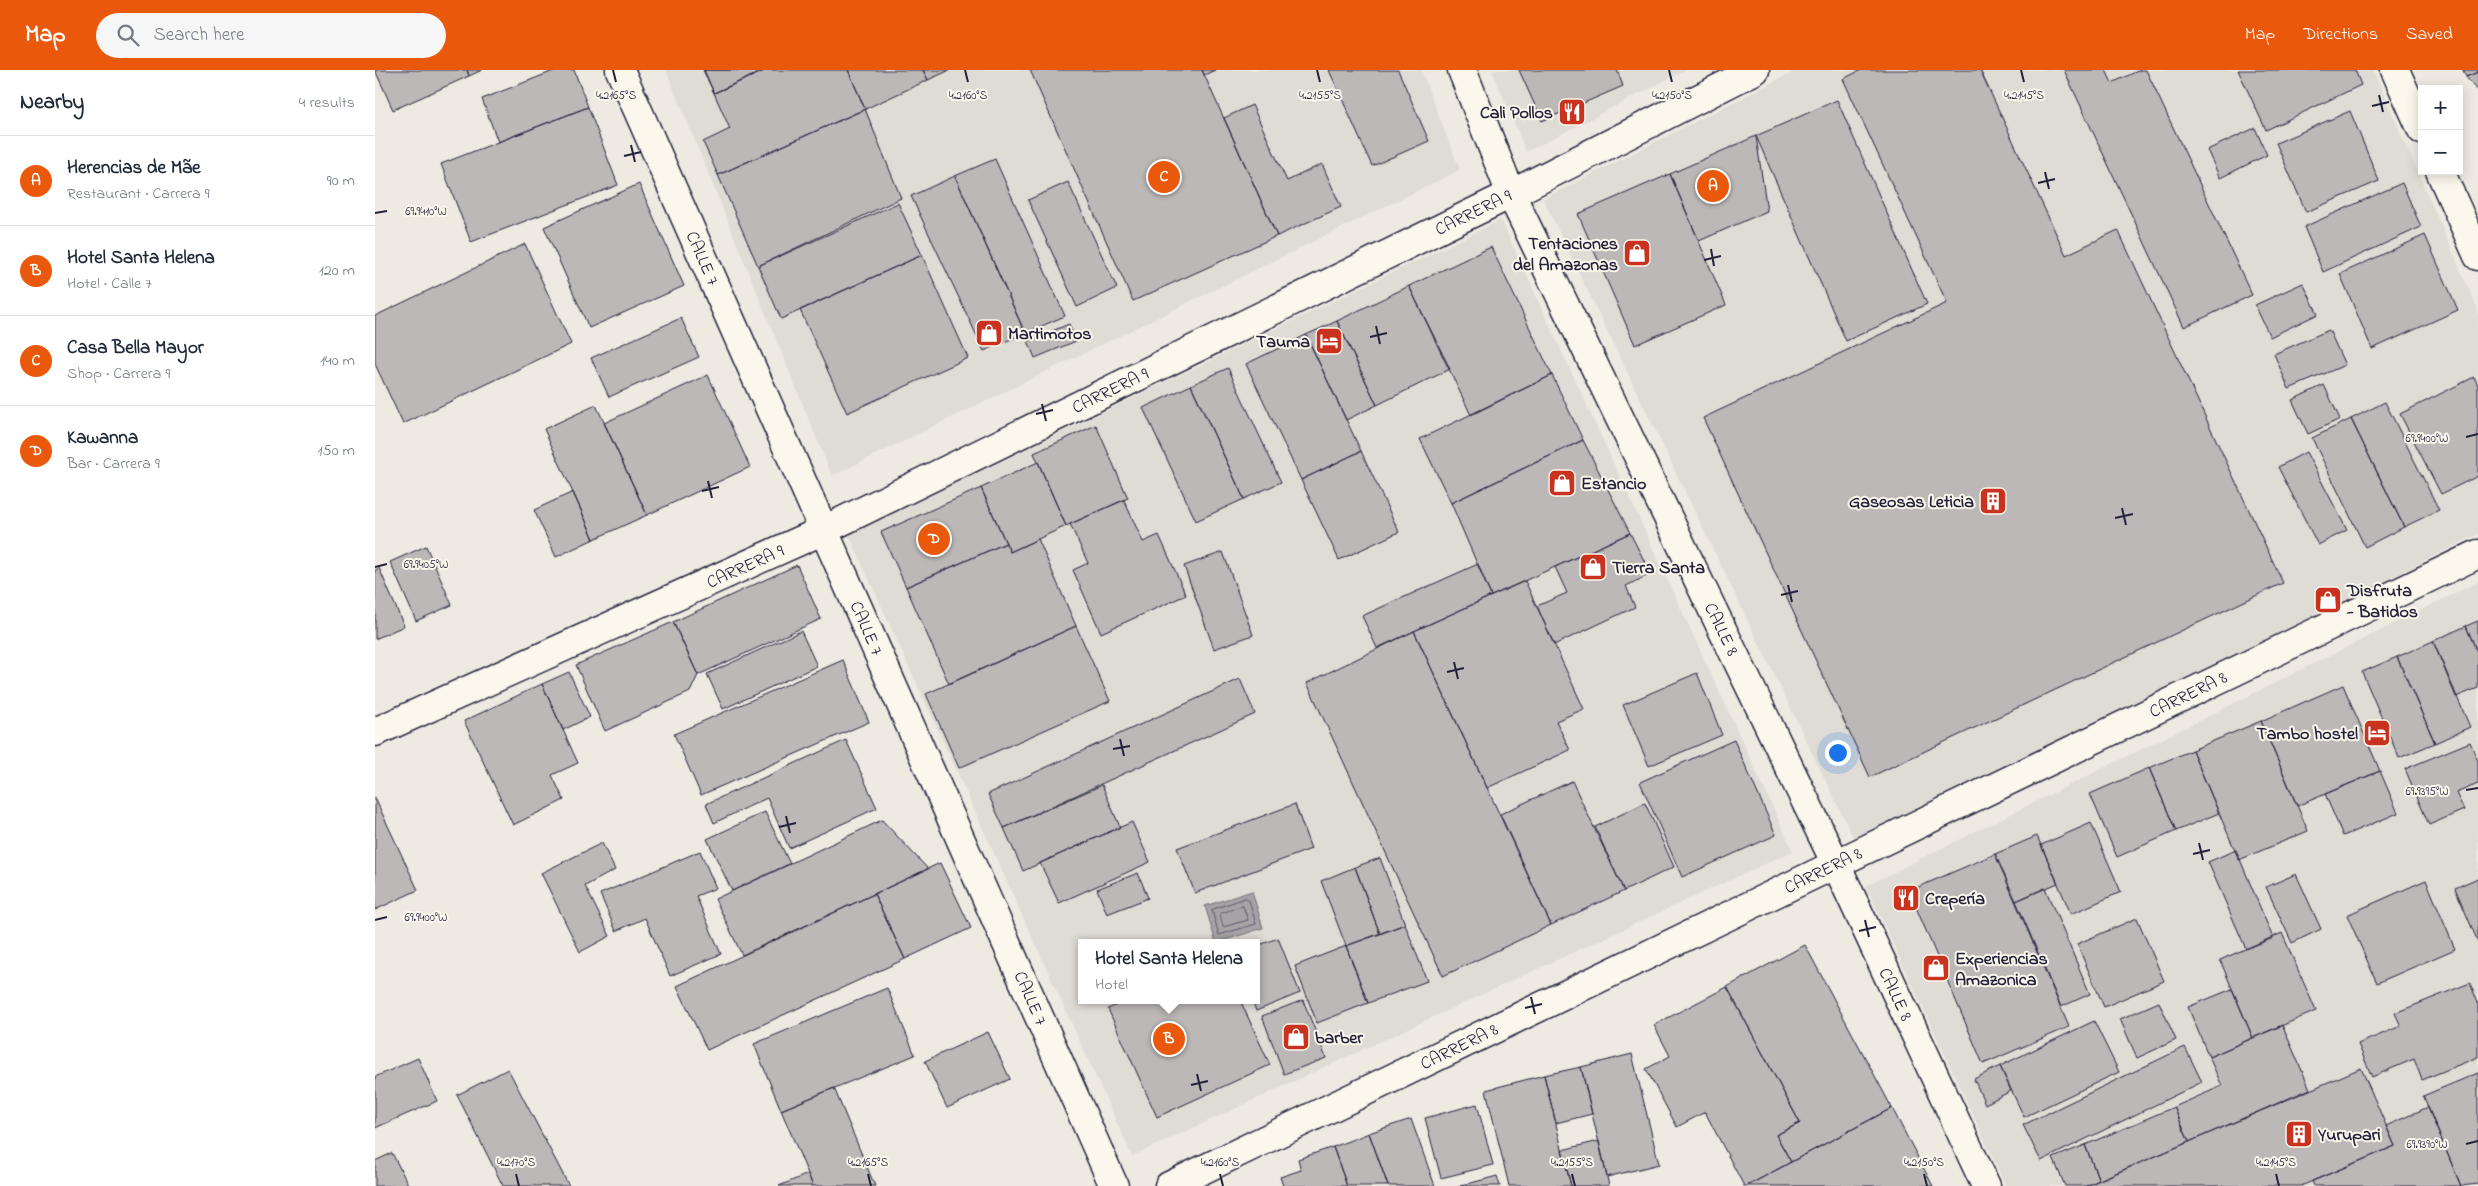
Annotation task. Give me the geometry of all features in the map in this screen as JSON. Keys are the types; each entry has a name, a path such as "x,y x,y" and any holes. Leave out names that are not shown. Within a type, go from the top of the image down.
{"street":[{"name":"CALLE 7","path":"620,70 1114,1186"},
{"name":"CALLE 8","path":"1462,70 1511,194 1835,864 1986,1186"},
{"name":"CARRERA 9","path":"375,732 824,530 1511,194 1755,70"},
{"path":"2395,70 2418,121"},
{"path":"2442,175 2478,256"},
{"name":"CARRERA 8","path":"1169,1186 2478,554"}],"shaded area":[{"path":"666,70 1421,70 1460,170 832,476"},
{"path":"1492,70 1686,70 1526,152"},
{"path":"1797,70 2373,70 2478,310 2478,534 1857,845 1543,199"},
{"path":"1501,220 1793,851 1132,1156 849,535"},
{"path":"2478,582 2478,1186 2006,1186 1866,886"}],"water":[{"path":"1252,891 1263,928 1229,939 1215,939 1205,906"}],"building":[{"path":"375,70 467,70 469,76 393,110"},
{"path":"467,70 482,70 469,76"},
{"path":"556,70 574,70 588,107 498,142 482,99"},
{"path":"703,70 766,70 714,93"},
{"path":"704,70 766,70 714,93"},
{"path":"766,70 848,70 865,109 718,175 703,142 730,129 714,93"},
{"path":"848,70 923,70 928,80 865,109"},
{"path":"923,70 950,70 928,80"},
{"path":"1030,70 1202,70 1277,236 1133,301"},
{"path":"1202,70 1215,70 1204,75"},
{"path":"1329,70 1398,70 1429,141 1372,166"},
{"path":"1519,70 1617,70 1623,86 1542,121"},
{"name":"Gaseosas Leticia","path":"1861,70 1980,70 2066,255 2118,230 2283,583 1870,777 1703,418 1947,303 1843,79"},
{"path":"2064,70 2106,70 2112,83 2140,70 2146,70 2252,295 2184,327"},
{"path":"2238,70 2355,70 2361,85 2266,130"},
{"path":"2463,70 2478,70 2478,72 2466,77"},
{"path":"2478,72 2478,92 2466,77"},
{"path":"1837,100 1927,304 1846,341 1756,136"},
{"path":"1252,105 1287,181 1322,164 1341,207 1277,236 1224,118"},
{"path":"588,107 618,185 471,242 441,164"},
{"path":"865,109 901,198 758,266 718,175"},
{"path":"2350,111 2379,181 2306,212 2276,143"},
{"path":"2255,128 2267,155 2220,178 2207,150"},
{"path":"1756,136 1767,211 1699,241 1670,174"},
{"path":"995,159 1065,316 1025,333 955,176"},
{"path":"1670,174 1726,305 1635,345 1578,214"},
{"path":"955,176 1025,333 984,351 911,196"},
{"path":"1068,182 1117,288 1077,307 1028,200"},
{"path":"2402,183 2421,227 2323,272 2304,227"},
{"path":"639,184 684,286 589,328 544,227"},
{"path":"898,203 922,255 781,319 758,266"},
{"path":"2425,235 2458,310 2372,349 2340,274"},
{"path":"525,244 571,344 403,424 375,364 375,316"},
{"path":"1491,247 1552,375 1471,415 1409,286"},
{"path":"922,255 968,358 847,413 800,310"},
{"path":"2303,283 2318,314 2270,337 2255,305"},
{"path":"1409,286 1450,369 1377,405 1337,321"},
{"path":"681,318 699,357 609,397 591,358"},
{"path":"1337,321 1377,405 1346,420 1306,335"},
{"path":"1069,324 1076,341 1035,358 1028,341"},
{"path":"2329,330 2345,365 2289,389 2274,354"},
{"path":"1306,335 1361,451 1301,480 1246,364"},
{"path":"1228,368 1281,482 1244,499 1191,385"},
{"path":"708,375 750,467 647,515 604,423"},
{"path":"1552,375 1583,440 1451,503 1420,439"},
{"path":"2474,377 2478,385 2478,476 2441,494 2400,414"},
{"path":"1191,385 1244,499 1196,521 1143,408"},
{"path":"2324,385 2340,419 2308,434 2292,400"},
{"path":"2385,402 2439,510 2404,527 2351,419"},
{"path":"596,405 647,515 594,539 544,429"},
{"path":"2351,419 2404,527 2365,547 2312,438"},
{"path":"1096,425 1128,498 1066,526 1034,453"},
{"path":"1583,440 1630,533 1491,596 1451,503"},
{"path":"1361,451 1399,532 1339,560 1301,480"},
{"path":"2306,452 2347,530 2318,545 2278,467"},
{"path":"1038,462 1066,526 1010,552 981,488"},
{"path":"981,488 1006,543 906,587 881,532"},
{"path":"573,492 594,539 556,557 534,510"},
{"path":"1124,500 1143,542 1159,535 1186,595 1101,633 1073,570 1088,563 1070,524"},
{"path":"1630,533 1651,574 1626,586 1635,607 1554,645 1537,606 1567,593 1555,567"},
{"path":"1038,539 1076,626 949,684 906,587 1006,543 1010,552"},
{"path":"426,546 452,605 416,621 390,562"},
{"path":"1223,552 1253,635 1214,649 1184,566"},
{"path":"1478,564 1491,596 1377,648 1362,616"},
{"path":"797,565 821,619 698,675 673,622"},
{"path":"379,568 404,626 375,639 375,570"},
{"path":"1525,581 1584,709 1556,721 1570,750 1487,788 1414,631"},
{"path":"2478,621 2478,654 2466,626"},
{"path":"673,622 698,675 690,692 605,731 576,665"},
{"path":"1076,626 1110,701 959,768 926,694"},
{"path":"2466,626 2478,654 2478,688 2456,697 2433,641"},
{"path":"801,631 817,666 723,709 707,674"},
{"path":"1414,631 1551,925 1443,976 1307,683"},
{"path":"2433,641 2470,727 2435,743 2397,657"},
{"path":"2397,657 2435,743 2399,758 2362,672"},
{"path":"843,660 869,722 701,795 674,734"},
{"path":"569,672 590,717 563,730 542,684"},
{"path":"1697,673 1722,735 1649,766 1623,705"},
{"path":"1240,679 1255,714 1004,828 988,794"},
{"path":"542,684 578,763 552,775 564,800 513,825 464,721"},
{"path":"2343,685 2380,771 2297,806 2261,721"},
{"path":"2261,721 2308,831 2239,860 2192,750"},
{"path":"846,740 877,808 789,848 767,798 714,823 706,804"},
{"path":"1734,740 1776,835 1682,877 1640,782"},
{"path":"2470,742 2478,761 2478,784 2456,793 2464,810 2429,825 2405,769"},
{"path":"2192,750 2219,813 2176,831 2149,768"},
{"path":"2149,768 2176,831 2117,857 2090,794"},
{"path":"2380,771 2398,813 2343,836 2325,794"},
{"path":"1572,781 1624,891 1551,925 1500,814"},
{"path":"1102,785 1120,827 1023,871 1004,828"},
{"path":"375,798 418,890 375,910"},
{"path":"1645,803 1674,867 1624,891 1595,827"},
{"path":"1295,804 1311,849 1195,893 1177,848"},
{"path":"765,812 790,864 732,891 707,839"},
{"path":"882,820 928,869 742,955 715,899"},
{"path":"1132,822 1150,862 1059,903 1040,863"},
{"path":"2091,823 2121,892 2071,914 2041,845"},
{"path":"2037,836 2058,883 2016,901 1995,854"},
{"path":"602,843 615,870 585,886 610,936 580,952 541,873"},
{"path":"2236,850 2273,938 2246,949 2208,862"},
{"path":"700,851 716,888 696,896 721,954 670,976 645,918 616,931 600,894"},
{"path":"1995,854 2069,1027 1983,1064 1909,891"},
{"path":"1380,858 1405,924 1380,934 1355,867"},
{"path":"940,863 971,928 905,959 874,894"},
{"path":"1355,867 1380,934 1346,946 1321,881"},
{"path":"1138,873 1148,898 1107,914 1097,889"},
{"path":"2296,874 2321,929 2292,943 2266,887"},
{"path":"2478,878 2478,942 2455,888"},
{"path":"2426,880 2455,949 2377,983 2347,915"},
{"path":"2045,888 2090,994 2061,1007 2016,901"},
{"path":"874,894 905,959 707,1050 677,986"},
{"path":"2137,918 2164,981 2104,1007 2077,944"},
{"path":"1405,924 1427,981 1368,1003 1346,946"},
{"path":"2282,933 2316,1011 2253,1038 2220,960"},
{"path":"1278,938 1300,993 1256,1011 1253,1004 1260,1004 1260,945"},
{"path":"1805,945 1892,1108 1791,1162 1776,1135 1800,1123 1727,987"},
{"path":"1346,946 1368,1003 1317,1023 1295,966"},
{"path":"2470,983 2478,1003 2478,1057 2422,1080 2414,1059 2372,1077 2358,1044 2401,1026 2395,1013"},
{"path":"1727,987 1800,1123 1776,1135 1791,1162 1747,1186 1744,1186 1705,1112 1677,1127 1646,1069 1670,1056 1654,1025"},
{"path":"887,988 915,1055 781,1110 754,1044"},
{"path":"2232,989 2253,1038 2209,1057 2188,1007"},
{"path":"1303,1000 1326,1058 1284,1074 1262,1016"},
{"path":"2159,1002 2176,1040 2137,1058 2120,1019"},
{"path":"1119,1004 1242,1004 1270,1065 1157,1117 1108,1009"},
{"path":"2094,1021 2119,1072 2024,1117 2000,1066"},
{"path":"2282,1025 2310,1089 2189,1142 2174,1107 2222,1086 2209,1057"},
{"path":"988,1032 1010,1079 947,1108 925,1061"},
{"path":"2185,1047 2202,1082 2041,1161 2023,1125"},
{"path":"1632,1054 1659,1164 1607,1177 1581,1067"},
{"path":"418,1058 437,1101 375,1128 375,1077"},
{"path":"2000,1066 2011,1091 1985,1104 1974,1079"},
{"path":"1581,1067 1592,1114 1556,1123 1544,1075"},
{"name":"Yurupari","path":"2361,1068 2395,1146 2301,1186 2086,1186"},
{"path":"508,1069 569,1186 503,1186 457,1095"},
{"path":"2478,1073 2478,1184 2461,1186 2423,1096"},
{"path":"1544,1075 1571,1186 1509,1186 1486,1090"},
{"path":"834,1088 875,1186 813,1186 781,1110"},
{"path":"1477,1104 1493,1165 1441,1178 1425,1118"},
{"path":"2174,1107 2189,1142 2099,1180 2085,1145"},
{"path":"2428,1107 2461,1186 2314,1186 2312,1181 2395,1146 2386,1126"},
{"path":"1892,1108 1933,1186 1747,1186 1791,1162"},
{"path":"1411,1119 1435,1186 1388,1186 1369,1133"},
{"path":"1369,1133 1388,1186 1347,1186 1333,1147"},
{"path":"1599,1141 1609,1186 1571,1186 1562,1150"},
{"path":"2085,1145 2099,1180 2086,1186 2065,1186 2053,1158"},
{"path":"1333,1147 1347,1186 1283,1186 1280,1177 1301,1170 1298,1159"},
{"path":"392,1153 409,1186 375,1186 375,1161"},
{"path":"808,1174 813,1186 779,1186"},
{"path":"1497,1176 1500,1186 1460,1186"}],"place":[{"name":"Cali Pollos","path":"1572,112"},
{"name":"Casa Bella Mayor","path":"1164,177"},
{"name":"Herencias de Mãe","path":"1713,186"},
{"name":"Tentaciones del Amazonas","path":"1637,253"},
{"name":"Martimotos","path":"989,333"},
{"name":"Tauma","path":"1329,341"},
{"name":"Estancio","path":"1562,483"},
{"name":"Gaseosas Leticia","path":"1993,501"},
{"name":"Kawanna","path":"934,539"},
{"name":"Tierra Santa","path":"1593,567"},
{"name":"Disfruta - Batidos","path":"2328,600"},
{"name":"Tambo hostel","path":"2377,733"},
{"name":"Crepería","path":"1906,898"},
{"name":"Experiencias Amazonica","path":"1936,968"},
{"name":"barber","path":"1296,1037"},
{"name":"Hotel Santa Helena","path":"1169,1039"},
{"name":"Yurupari","path":"2299,1134"}]}
